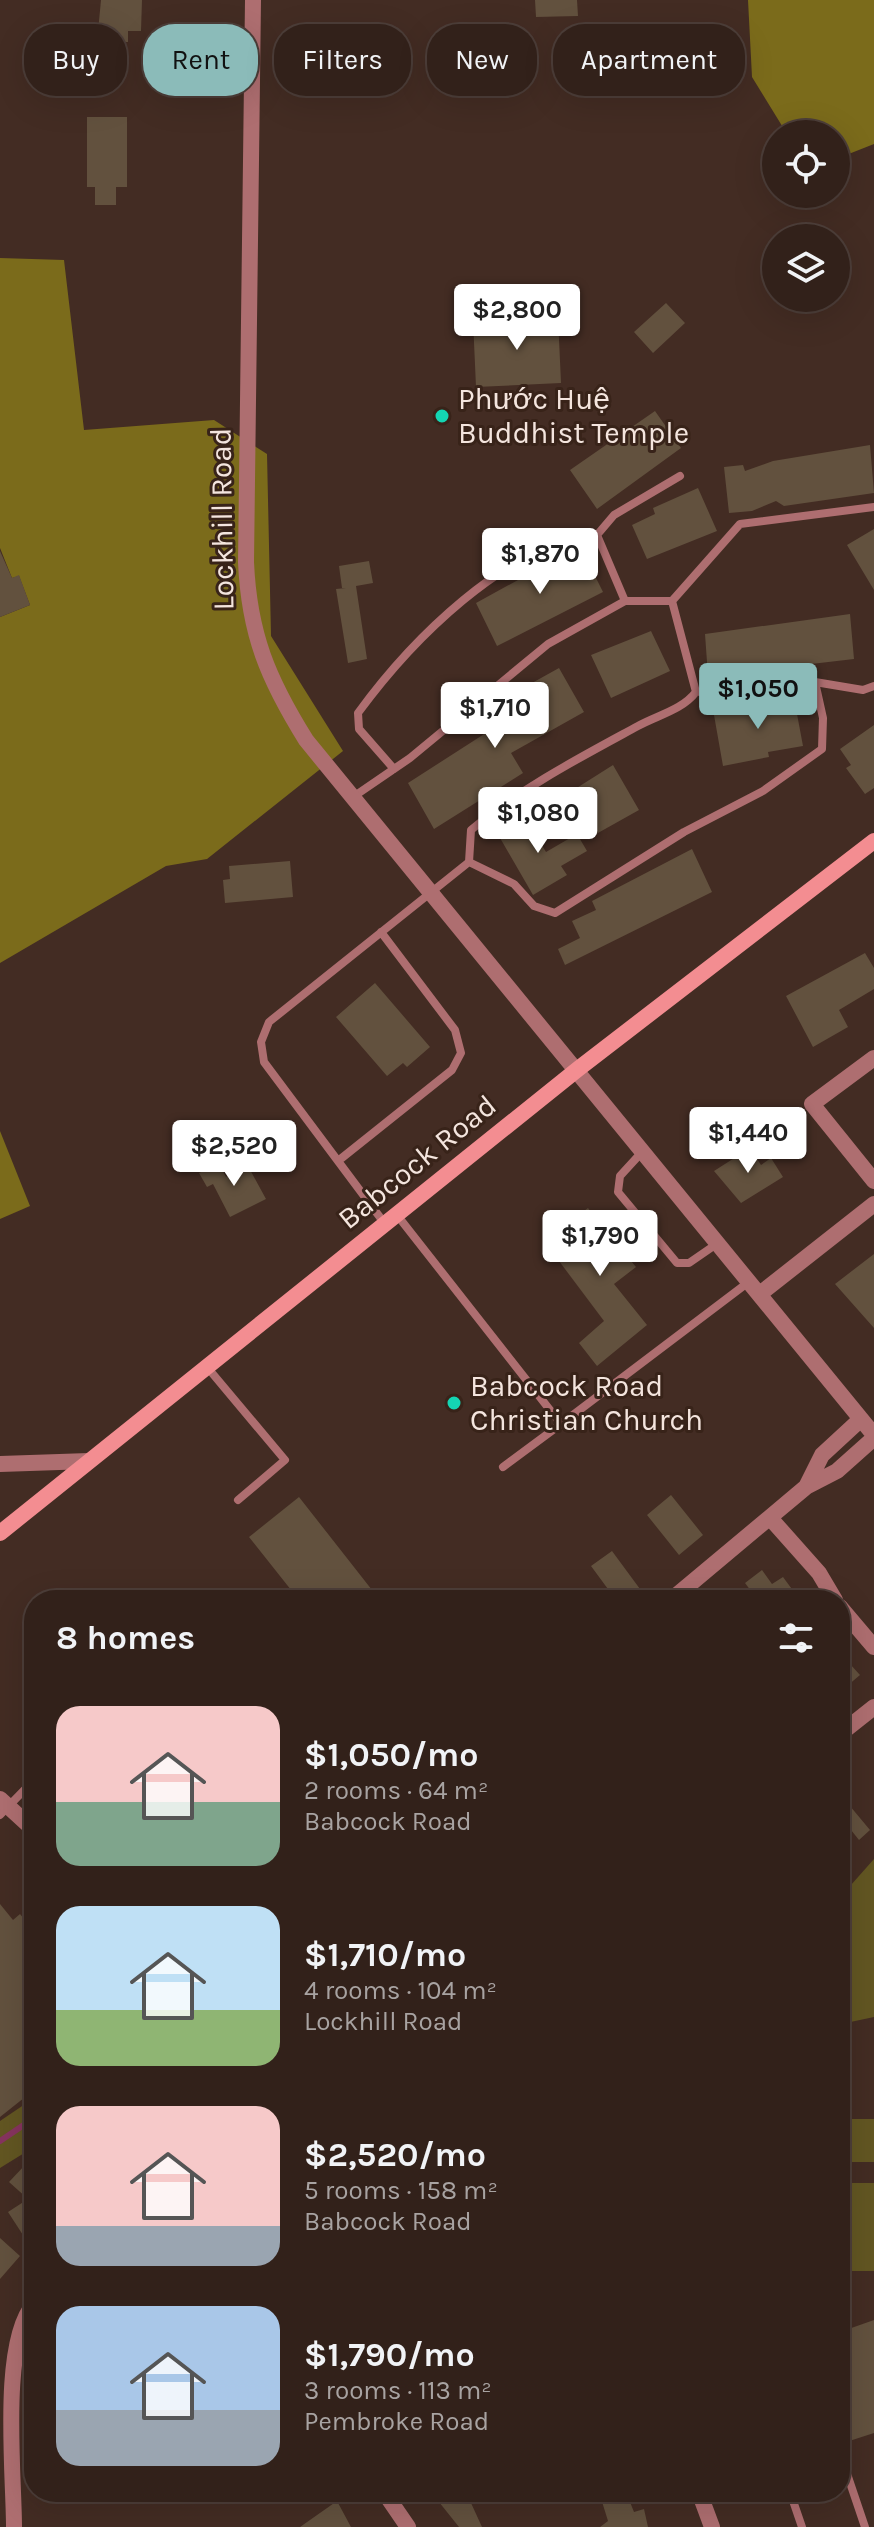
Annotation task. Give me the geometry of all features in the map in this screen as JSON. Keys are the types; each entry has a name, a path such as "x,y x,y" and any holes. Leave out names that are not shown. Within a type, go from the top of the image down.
{"main road":[{"name":"Babcock Road","path":"0,1533 578,1069 874,841"}],"street":[{"name":"Lockhill Road","path":"253,0 247,587 252,624 265,670 306,740 756,1287 874,1436"},
{"path":"874,1058 812,1104 874,1181"},
{"path":"756,1287 874,1204"},
{"path":"806,1487 822,1455 861,1419"},
{"path":"683,1590 806,1487 837,1471 874,1436"},
{"path":"0,1464 89,1461"},
{"path":"771,1519 819,1573 829,1590"},
{"path":"850,1619 874,1647"},
{"path":"850,1726 874,1707"},
{"path":"3,1807 24,1823"},
{"path":"14,2527 12,2374 19,2327 24,2319"},
{"path":"391,2502 408,2527"},
{"path":"703,2502 712,2527"}],"lane":[{"path":"394,769 359,729 358,713 419,642 483,583 571,537 597,535 614,515 680,476"},
{"path":"353,797 394,769 548,644 625,601 672,601 740,524 874,507"},
{"path":"597,535 625,601"},
{"path":"672,601 696,692"},
{"path":"469,862 514,884 534,906 555,913 684,832 763,791 822,749 823,718 815,682"},
{"path":"561,1424 391,1219 338,1161 264,1062 261,1042 269,1022 469,862 471,830 501,805 641,724 688,703 696,692 815,682 863,690 874,686"},
{"path":"338,1161 452,1070 461,1053 455,1030 381,932"},
{"path":"642,1151 620,1176 618,1192 677,1263 689,1263 718,1243"},
{"path":"503,1467 756,1287"},
{"path":"206,1366 285,1460 238,1500"},
{"path":"3,1807 24,1789"},
{"path":"850,2483 865,2527"},
{"path":"793,2502 802,2527"}],"shaded area":[{"path":"748,0 874,0 874,144 850,153 850,120 778,120 752,77"},
{"path":"0,258 64,260 84,430 214,420 267,454 271,636 343,751 207,859 166,866 0,963 0,617 30,605 19,576 12,578 0,548"},
{"path":"0,1131 30,1206 0,1219"},
{"path":"874,1859 874,2017 850,2022 850,1886"},
{"path":"24,2105 24,2153 0,2168 0,2121"},
{"path":"850,2119 874,2119 874,2162 850,2162"},
{"path":"850,2183 874,2183 874,2271 850,2271"}],"building":[{"path":"101,0 142,0 141,31 128,31 128,42 127,24 99,24"},
{"path":"535,0 577,0 578,16 536,17"},
{"path":"87,117 127,117 127,187 116,187 116,205 95,205 95,187 87,187"},
{"path":"666,303 685,323 653,353 634,332"},
{"path":"558,317 561,383 476,387 473,320"},
{"path":"655,411 681,448 597,509 570,470"},
{"path":"870,445 874,493 784,506 776,501 752,511 729,513 724,467 743,465 745,471 773,461"},
{"path":"698,488 717,531 647,559 632,525 655,514 653,508"},
{"path":"874,529 874,590 847,545"},
{"path":"580,546 603,592 497,646 476,603"},
{"path":"0,551 12,578 19,575 30,605 0,617"},
{"path":"369,561 373,583 356,586 367,659 348,663 336,589 346,588 342,588 339,566"},
{"path":"850,614 854,659 708,676 705,634"},
{"path":"651,631 670,671 611,698 591,655"},
{"path":"559,668 584,712 511,753 523,773 434,829 408,783 492,729 484,715 534,687 532,683"},
{"path":"773,698 773,702 794,698 803,746 768,752 769,757 723,766 714,715 748,709 747,703"},
{"path":"874,725 874,788 865,794 846,768 851,765 840,749"},
{"path":"613,765 639,810 589,838 564,796"},
{"path":"524,815 546,852 577,834 587,851 561,866 567,875 533,895 496,831"},
{"path":"692,849 712,892 565,965 558,949 580,938 572,921 596,910 592,901"},
{"path":"290,861 293,897 225,903 223,880 230,879 229,866"},
{"path":"865,953 874,968 874,989 839,1010 848,1027 813,1047 786,996"},
{"path":"375,983 430,1047 407,1067 403,1063 387,1076 336,1017"},
{"path":"750,1148 761,1165 771,1158 783,1177 741,1203 714,1171"},
{"path":"219,1163 226,1177 248,1166 266,1199 230,1217 213,1184 207,1187 199,1173"},
{"path":"588,1208 601,1226 618,1214 637,1239 622,1250 636,1267 614,1284 647,1325 597,1366 579,1343 604,1321 544,1241"},
{"path":"874,1254 874,1328 835,1284"},
{"path":"671,1495 703,1535 679,1555 647,1515"},
{"path":"299,1497 372,1590 291,1590 249,1537"},
{"path":"612,1551 640,1589 609,1590 591,1566"},
{"path":"762,1570 772,1584 783,1577 793,1590 750,1590 745,1583"},
{"path":"850,1664 860,1675 850,1684"},
{"path":"850,1806 870,1830 859,1840 851,1830"},
{"path":"0,1904 13,1920 20,1914 24,1919 24,2098 0,2117"},
{"path":"24,2166 24,2195 9,2182"},
{"path":"24,2202 24,2237 8,2212"},
{"path":"0,2238 20,2256 0,2279"},
{"path":"874,2320 874,2433 850,2441 850,2328"},
{"path":"338,2502 351,2527 300,2527"},
{"path":"439,2502 471,2502 482,2527 459,2527"},
{"path":"602,2502 630,2502 634,2512 644,2509 648,2527 600,2527 608,2521"}],"waterway":[{"path":"0,2141 24,2125"}],"place":[{"name":"Phước Huệ Buddhist Temple","path":"442,416"},
{"name":"Babcock Road Christian Church","path":"454,1403"}]}
